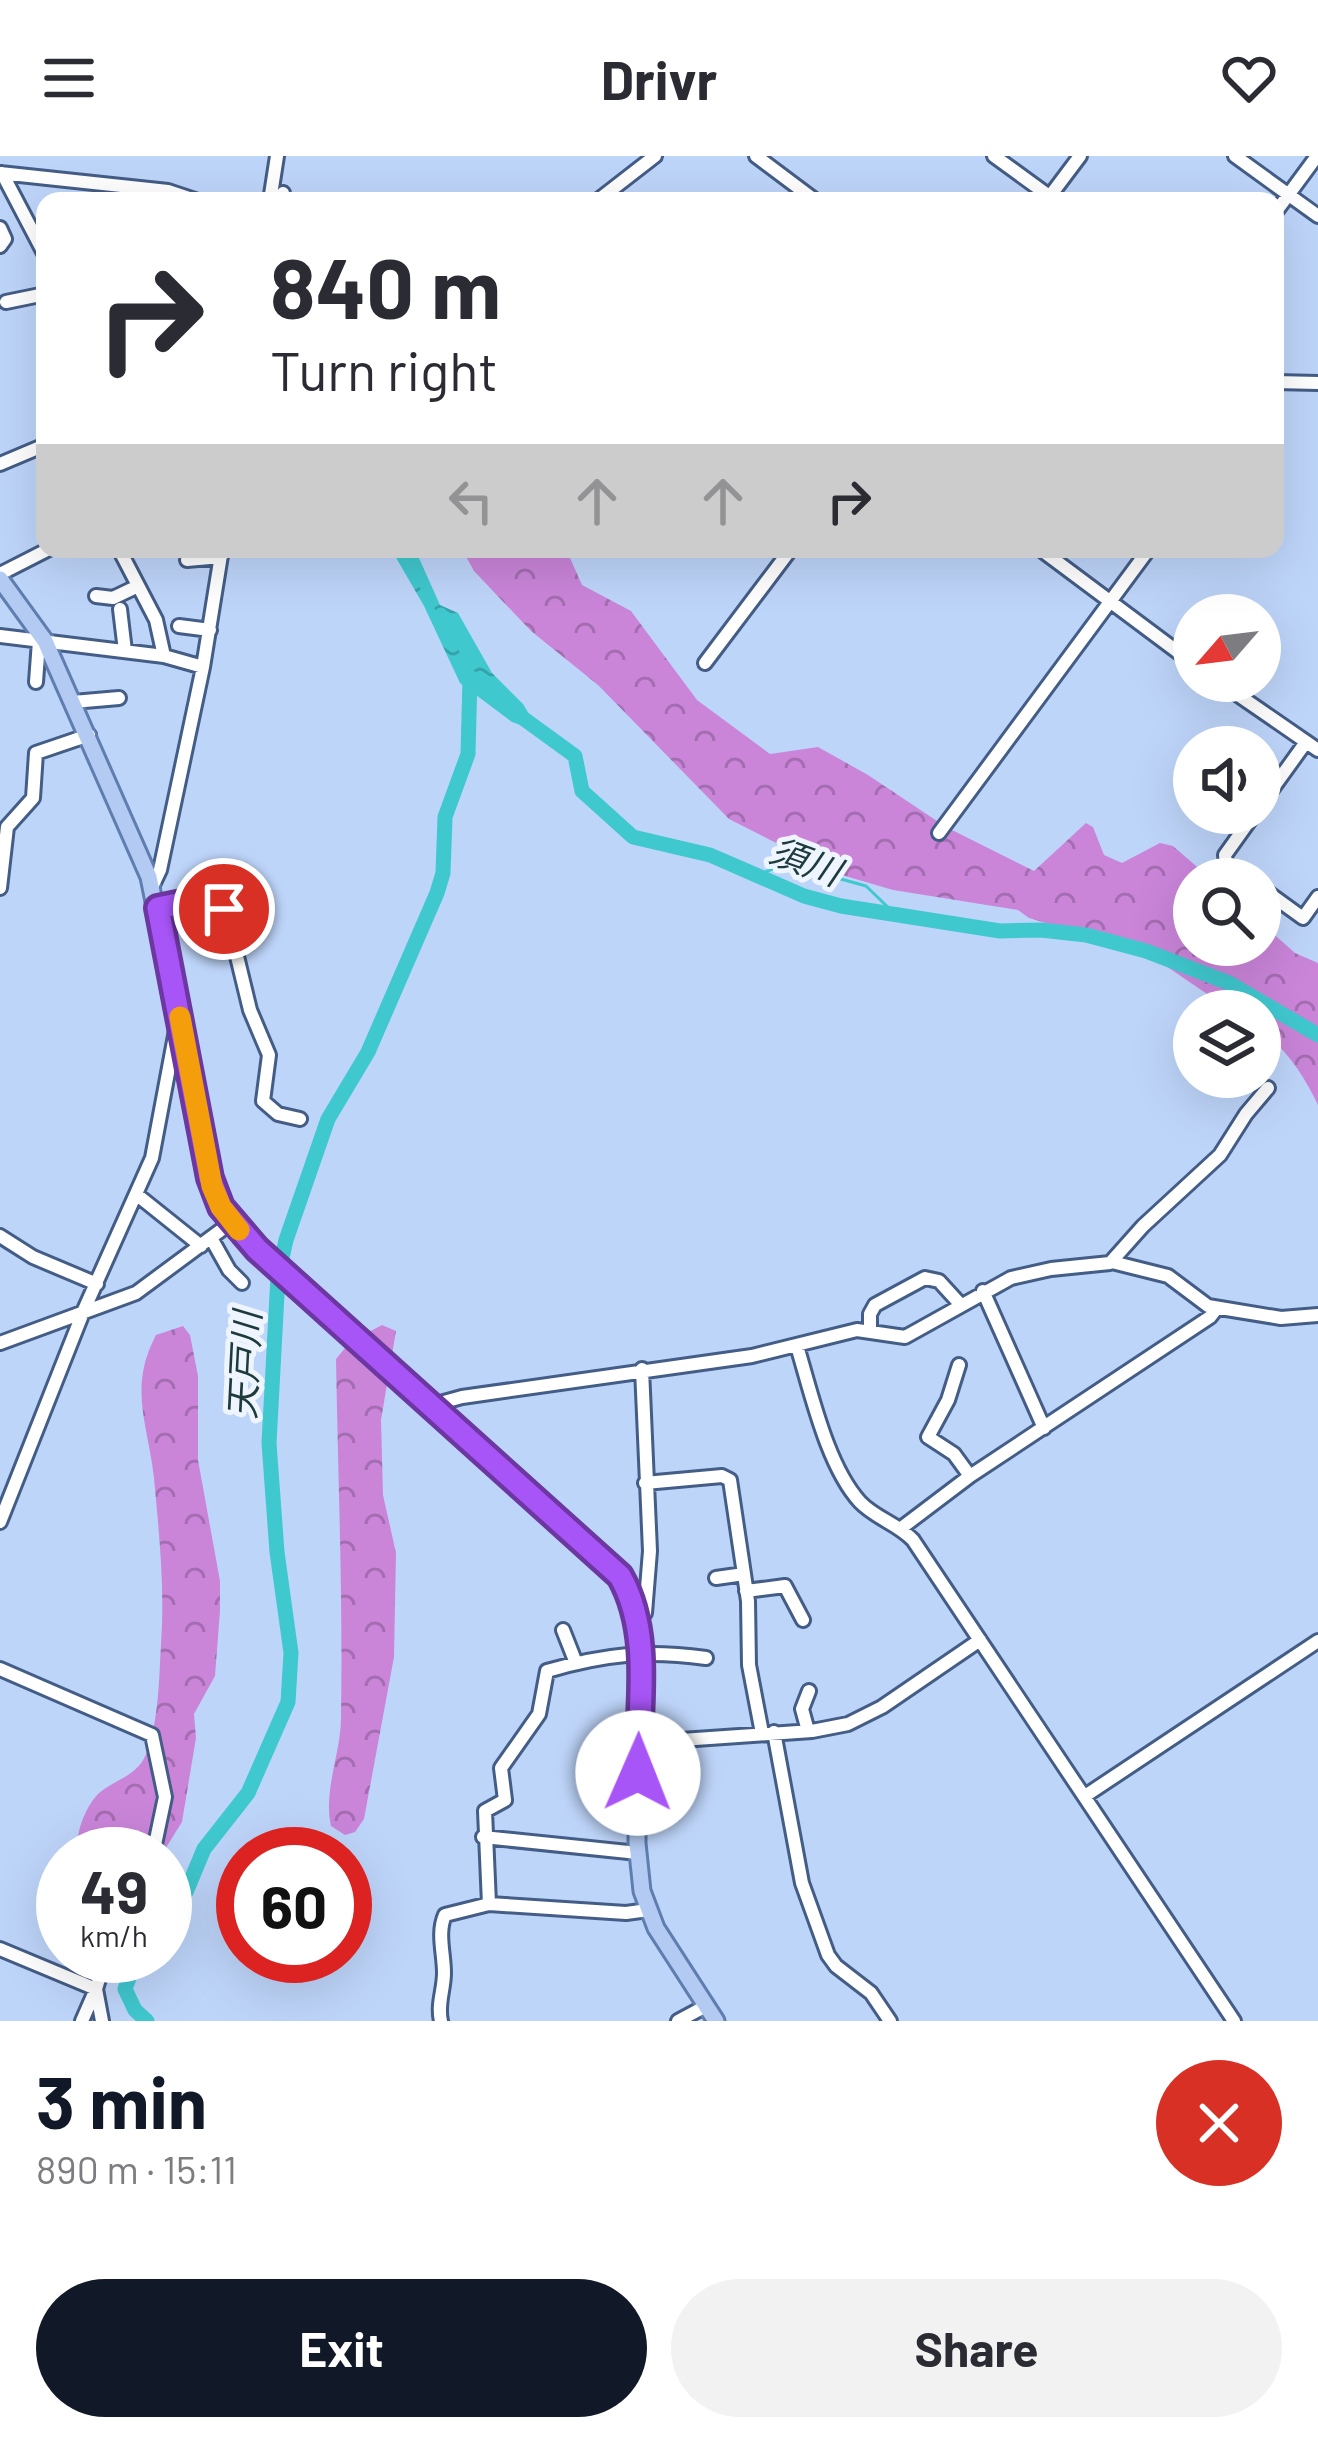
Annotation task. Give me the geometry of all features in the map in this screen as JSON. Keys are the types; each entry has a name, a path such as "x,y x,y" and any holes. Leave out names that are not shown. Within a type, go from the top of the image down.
{"main road":[{"path":"0,576 42,641 73,702 152,887 210,1178 232,1222 603,1558 630,1594 639,1652 638,1853 648,1910 711,2014"}],"street":[{"path":"277,156 278,192"},
{"path":"609,192 655,156"},
{"path":"756,156 804,192"},
{"path":"994,156 1042,192"},
{"path":"1056,192 1080,156"},
{"path":"1235,156 1318,216"},
{"path":"1284,200 1317,156"},
{"path":"1,173 173,192"},
{"path":"1,173 36,238"},
{"path":"0,228 4,239 0,246"},
{"path":"6,302 36,297"},
{"path":"1284,382 1318,383"},
{"path":"0,464 36,449"},
{"path":"0,576 36,556"},
{"path":"124,558 156,620 164,656"},
{"path":"187,560 196,558"},
{"path":"152,887 160,870 224,558"},
{"path":"705,663 784,558"},
{"path":"1052,558 1173,648"},
{"path":"939,833 1142,558"},
{"path":"96,596 113,598 139,586"},
{"path":"120,610 125,651"},
{"path":"179,626 210,630"},
{"path":"0,635 164,656 203,667"},
{"path":"36,682 42,641"},
{"path":"73,702 118,698"},
{"path":"1250,702 1314,745 1281,783"},
{"path":"0,888 7,827 33,798 36,752 89,735"},
{"path":"1281,902 1303,918 1318,897"},
{"path":"158,908 187,902 226,911 250,1010 269,1055 262,1101 278,1114 300,1119"},
{"path":"0,1522 4,1500 83,1310 158,1142 181,1019"},
{"path":"1112,1262 1143,1226 1220,1155 1260,1098"},
{"path":"136,1193 206,1242 242,1283"},
{"path":"0,1343 152,1285 232,1222"},
{"path":"0,1236 33,1258 98,1284"},
{"path":"433,1405 462,1396 752,1356 870,1330 905,1337 983,1291 1022,1275 1112,1262 1168,1276 1198,1301 1216,1308 1281,1318 1318,1316"},
{"path":"870,1330 873,1307 925,1278 939,1281 960,1304"},
{"path":"983,1291 1044,1427"},
{"path":"900,1529 970,1476 1210,1317 1216,1308"},
{"path":"797,1346 828,1441 849,1487 864,1506 913,1540 1234,2021"},
{"path":"958,1365 948,1400 928,1437 954,1454 970,1476"},
{"path":"637,1620 646,1613 650,1550 642,1369"},
{"path":"646,1483 728,1475 746,1591 748,1665 802,1883 832,1963 871,1993 890,2021"},
{"path":"716,1578 744,1574"},
{"path":"746,1591 785,1586 803,1620"},
{"path":"563,1630 580,1661 584,1681"},
{"path":"638,1743 707,1744 768,1732 838,1727 869,1715 980,1640"},
{"path":"1085,1796 1318,1641"},
{"path":"489,1904 483,1837 486,1807 505,1800 501,1768 539,1714 547,1671 639,1652 706,1658"},
{"path":"0,1669 152,1735 165,1797 159,1827"},
{"path":"808,1731 802,1709 809,1691"},
{"path":"483,1837 638,1853"},
{"path":"441,2021 442,1917 489,1904 648,1910"},
{"path":"0,1949 96,1989"},
{"path":"82,2021 98,1983"},
{"path":"96,1989 102,2021"},
{"path":"677,2021 711,2014"}],"green space":[{"path":"467,558 570,558 582,585 631,611 697,700 770,754 818,747 946,827 1034,871 1086,823 1093,827 1104,855 1122,863 1160,843 1173,846 1187,858 1173,858 1173,966 1281,966 1281,941 1318,963 1318,1105 1281,1049 1281,990 1201,990 1147,953 1029,918 1018,910 893,890 835,873 729,819 598,685 531,631"},
{"path":"382,1325 396,1331 381,1420 383,1495 396,1553 394,1657 364,1819 358,1827 333,1827 331,1785 341,1717 336,1359 350,1342"},
{"path":"183,1326 190,1335 198,1376 198,1460 220,1581 215,1676 194,1714 196,1738 179,1827 81,1827 98,1794 142,1761 154,1728 162,1582 141,1389 156,1335"}],"water":[{"path":"396,558 419,558 440,605 458,613 492,673 523,704 540,732 512,722 460,683"}],"waterway":[{"name":"天戸川","path":"192,1878 204,1849 248,1793 288,1702 291,1653 269,1443 278,1276 328,1119 368,1052 437,893 443,873 445,817 468,754 470,677"},
{"name":"須川","path":"520,716 575,756 582,791 633,837 710,855 804,896 841,906 1000,931 1086,935 1146,951 1229,983 1318,1035"},
{"path":"757,875 785,864 866,886 895,914"},
{"name":"天戸川","path":"127,1983 125,1989 135,2010 147,2021"}],"slow traffic":[{"path":"180,1017 212,1186 239,1230"}],"route":[{"path":"224,909 187,902 158,908 218,1201 257,1249 620,1576 639,1627 638,1773"}]}
